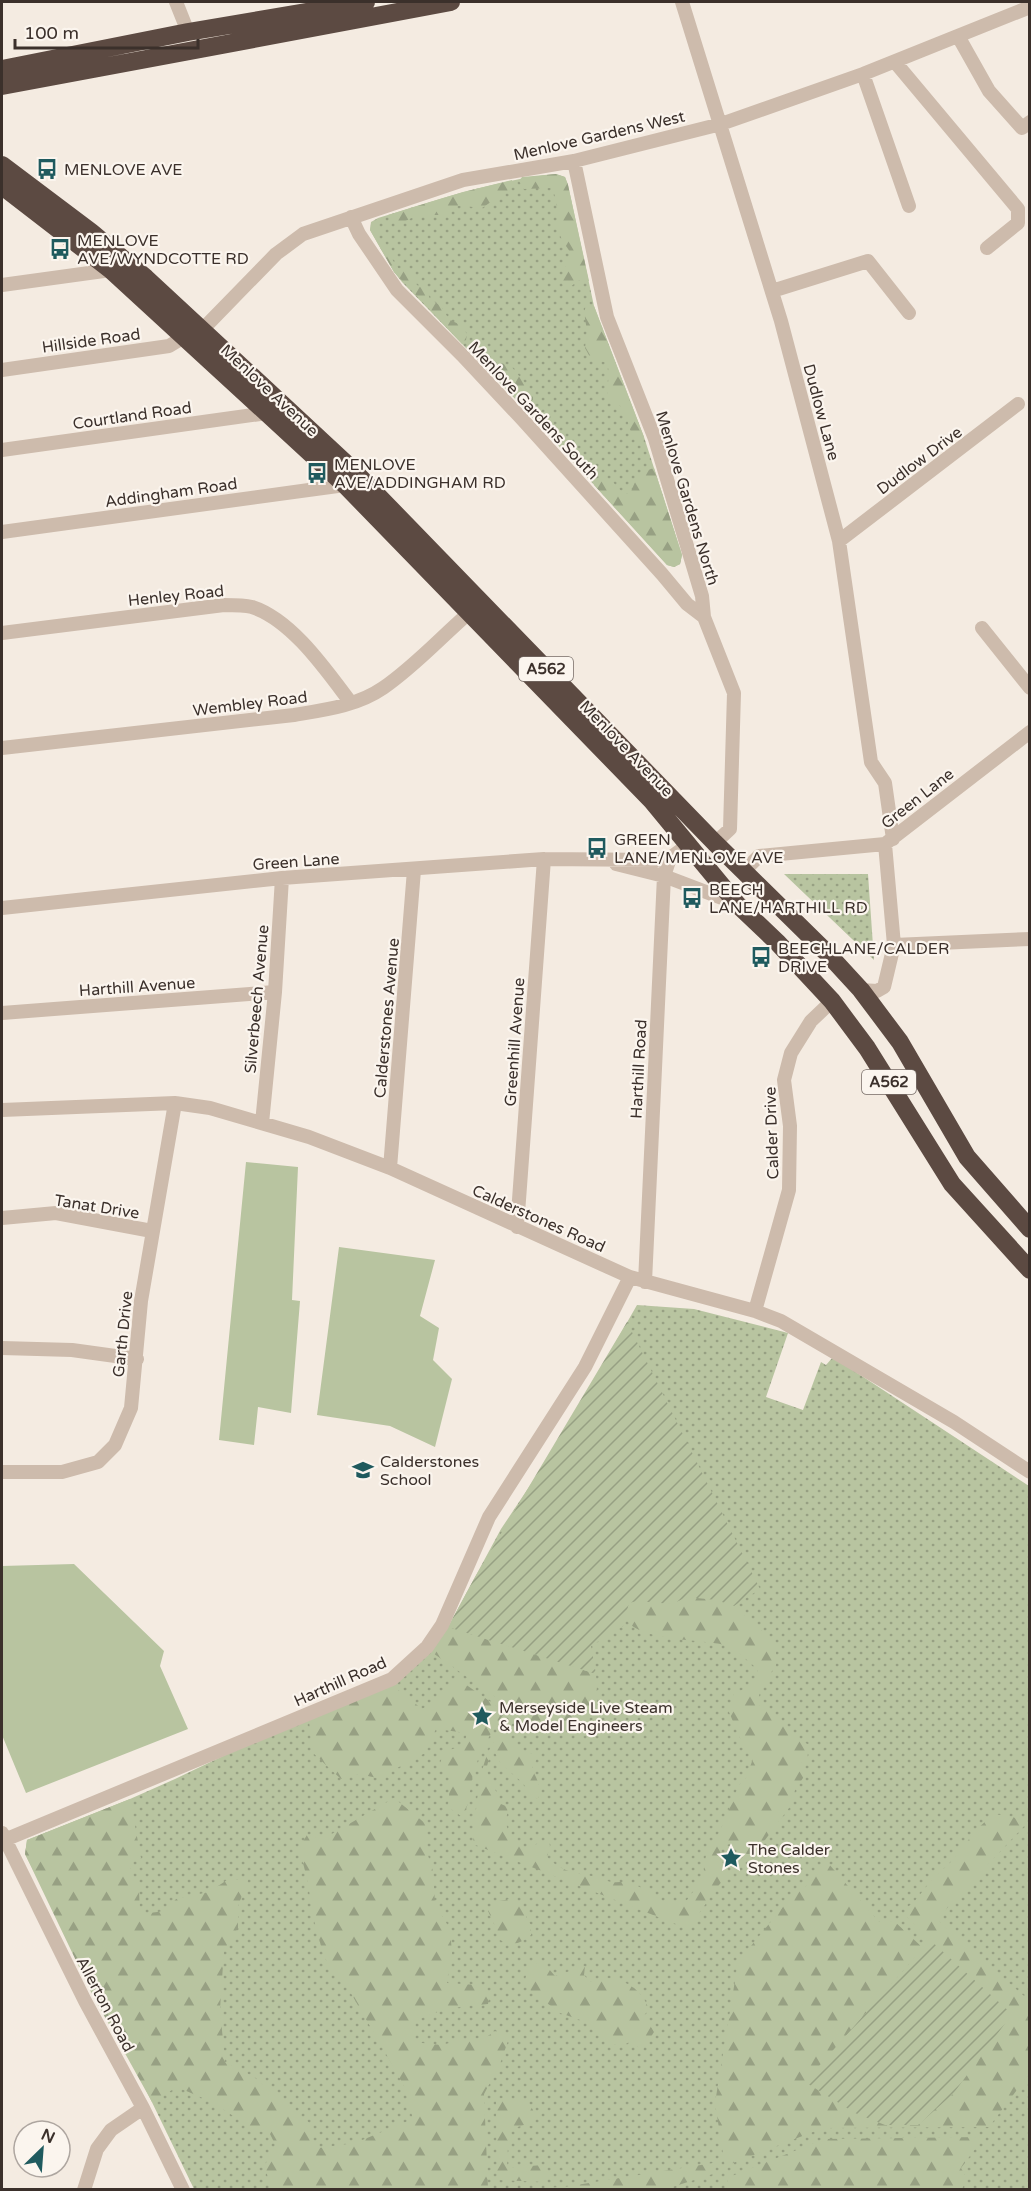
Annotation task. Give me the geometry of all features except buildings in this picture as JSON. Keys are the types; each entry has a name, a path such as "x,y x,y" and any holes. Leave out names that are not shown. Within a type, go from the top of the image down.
{"highway":[{"path":"2,69 188,32 366,2"},
{"path":"2,86 452,2"},
{"name":"Menlove Avenue","path":"2,165 91,232 146,278 351,468 861,990 900,1042 967,1157 1029,1229"},
{"name":"Menlove Avenue","path":"2,186 9,198 111,270 345,485 651,801 740,907 777,942 832,1001 867,1048 952,1184 1029,1270"},
{"path":"688,845 715,843"},
{"path":"740,907 765,892"}],"street":[{"path":"176,2 188,32"},
{"name":"Dudlow Lane","path":"682,2 772,291 839,541 871,762 885,783 894,945 884,987 877,991 861,990"},
{"name":"Menlove Gardens West","path":"202,330 276,254 303,234 463,180 574,161 721,124 895,62 1029,7"},
{"path":"958,36 989,90 1022,128 1029,122"},
{"path":"895,62 1018,209 1018,224 987,248"},
{"path":"863,74 909,206"},
{"name":"Menlove Gardens North","path":"574,161 607,317 655,439 702,596 704,617 734,693 730,829 715,843"},
{"name":"Menlove Gardens South","path":"351,217 358,234 397,290 522,419 687,604 704,617"},
{"path":"772,291 868,261 909,313"},
{"path":"2,285 111,270"},
{"name":"Hillside Road","path":"2,370 169,346 184,338"},
{"name":"Dudlow Drive","path":"839,541 1018,404"},
{"name":"Courtland Road","path":"2,450 267,413"},
{"name":"Addingham Road","path":"2,532 345,485"},
{"name":"Henley Road","path":"2,633 224,605 251,607 275,619 303,645 351,702"},
{"name":"Wembley Road","path":"2,748 333,709 381,690 470,612"},
{"path":"982,628 1029,688"},
{"name":"Green Lane","path":"744,871 759,856 889,841 1029,732"},
{"path":"670,858 688,845"},
{"name":"Green Lane","path":"595,858 664,876 740,907"},
{"name":"Green Lane","path":"2,908 282,878 544,859 670,858"},
{"name":"Harthill Road","path":"645,1282 664,876 670,858"},
{"name":"Greenhill Avenue","path":"517,1227 544,859"},
{"name":"Calderstones Avenue","path":"390,1168 414,870"},
{"name":"Silverbeech Avenue","path":"262,1123 275,992 282,878"},
{"path":"894,945 1029,939"},
{"name":"Harthill Avenue","path":"2,1013 275,992"},
{"name":"Calder Drive","path":"755,1311 789,1190 790,1126 784,1080 791,1053 811,1021 832,1001"},
{"name":"Calderstones Road","path":"2,1110 175,1103 210,1108 309,1137 390,1168 630,1277 755,1311 782,1321 954,1422 1029,1472"},
{"name":"Garth Drive","path":"2,1472 62,1472 98,1462 115,1445 131,1408 141,1301 175,1103"},
{"name":"Tanat Drive","path":"2,1218 56,1213 152,1231"},
{"name":"Harthill Road","path":"2,1838 392,1679 427,1647 442,1625 489,1517 585,1367 630,1277"},
{"path":"2,1348 72,1350 137,1359"},
{"name":"Allerton Road","path":"2,1838 85,2001 144,2108 183,2190"},
{"path":"84,2190 97,2149 111,2130 144,2108"}],"green space":[{"path":"556,174 565,177 568,185 594,306 644,437 682,555 680,564 674,567 667,565 525,409 402,282 370,230 371,222 378,218 422,204 488,186"},
{"path":"556,174 565,177 568,185 589,281 579,280 569,288 562,284 562,280 570,252 558,229 554,193 551,188 524,189 519,181 522,177"},
{"path":"512,180 513,185 510,189 482,208 457,206 443,215 418,215 399,224 390,219 388,215 463,192"},
{"path":"371,225 375,226 379,232 378,239 386,244 388,253 398,268 410,273 417,285 427,291 430,299 441,306 452,321 461,325 467,334 462,344 394,272 370,230"},
{"path":"586,306 594,306 644,437 638,437 631,432 622,408 608,398 607,363 590,357 585,348 587,331 584,312"},
{"path":"501,363 511,366 533,393 533,400 525,409 493,375"},
{"path":"654,468 682,555 680,564 674,567 667,565 594,485 598,481 612,481 627,494 631,492 642,474"},
{"path":"784,874 868,874 874,960"},
{"path":"246,1162 298,1167 292,1300 300,1301 291,1413 258,1407 254,1445 219,1440"},
{"path":"339,1247 435,1260 420,1316 439,1328 433,1360 452,1379 435,1447 390,1426 317,1415"},
{"path":"637,1305 694,1309 788,1333 766,1397 803,1410 821,1362 826,1365 833,1357 1029,1486 1029,2189 194,2189 25,1854 27,1840 130,1799 248,1744 393,1685 448,1627 501,1529 557,1445"},
{"path":"627,1322 760,1589 734,1606 716,1600 687,1597 672,1604 637,1601 629,1603 623,1626 591,1646 596,1674 448,1627 475,1577"},
{"path":"74,1564 164,1651 160,1666 188,1729 26,1793 2,1735 2,1566"},
{"path":"687,1597 713,1599 730,1604 744,1614 748,1621 757,1625 776,1649 776,1665 761,1688 757,1704 774,1713 794,1736 809,1745 807,1760 801,1763 805,1775 795,1790 792,1804 753,1854 747,1854 731,1844 725,1845 720,1856 728,1875 686,1928 473,1844 480,1778 493,1743 505,1728 505,1736 526,1753 535,1754 537,1758 532,1768 539,1787 538,1799 531,1796 523,1783 501,1764 493,1749 487,1766 487,1772 501,1804 508,1807 506,1822 508,1832 528,1851 539,1842 547,1840 550,1845 547,1857 565,1870 599,1877 610,1882 631,1883 661,1901 687,1900 703,1878 707,1847 719,1833 739,1785 746,1778 754,1756 740,1738 729,1712 734,1693 750,1685 756,1678 758,1669 729,1647 644,1632 632,1626 626,1616 629,1604 637,1601 672,1604"},
{"path":"448,1627 596,1674 598,1711 586,1721 544,1731 430,1651"},
{"path":"455,1677 505,1712 479,1758 468,1802 461,1816 448,1807 451,1774 438,1769 444,1752 464,1745 467,1733 436,1729 425,1753 377,1778 359,1774 341,1779 312,1752 309,1720 392,1685 422,1709 438,1700"},
{"path":"394,1798 426,1824 426,1849 433,1871 435,1904 450,1929 452,1953 447,1983 477,1985 490,1993 488,2004 450,2009 413,2022 413,2042 441,2045 485,2038 495,2031 509,2038 500,2064 484,2094 488,2189 270,2189 265,2164 277,2148 270,2134 253,2129 212,2102 177,2087 152,2102 91,1992 25,1854 27,1840 130,1799 141,1858 129,1864 139,1891 140,1914 166,1911 176,1899 209,1892 227,1880 248,1880 238,1906 238,1928 224,1950 220,2009 225,2062 254,2077 313,2126 311,2149 355,2143 413,2119 404,2086 352,1995 324,1957 312,1913 308,1882 299,1848 307,1835 323,1839"},
{"path":"994,1814 1013,1817 1027,1823 937,1919 975,1955 1029,2000 1029,2074 989,2127 823,2128 725,2166 715,2103 738,1962 795,1892 804,1888 828,1863 879,1922 894,1921 923,1948 806,2082 933,1944 906,1916 905,1909 949,1864 978,1828"},
{"path":"515,1898 527,1910 526,1918 531,1925 531,1935 520,1942 509,1943 500,1940 488,1911 494,1902"},
{"path":"930,1940 1012,2014 953,2094 918,2125 885,2125 855,2113 805,2082"},
{"path":"542,1961 555,1976 585,1966 584,1975 590,1982 608,1978 617,1980 640,1994 649,2010 644,2015 654,2032 643,2049 638,2047 635,2039 622,2046 609,2043 596,2034 586,2022 560,2013 526,1987 528,1971"},
{"path":"505,2098 528,2102 533,2110 535,2126 524,2125 511,2129 507,2168 542,2165 549,2172 546,2182 497,2180 496,2099"},
{"path":"984,2137 961,2168 967,2179 962,2189 730,2190 727,2178 824,2139"},
{"path":"713,2163 716,2173 666,2189 524,2189 564,2187"}],"place":[{"name":"MENLOVE AVE","path":"47,169"},
{"name":"MENLOVE AVE/WYNDCOTTE RD","path":"60,249"},
{"name":"MENLOVE AVE/ADDINGHAM RD","path":"317,473"},
{"name":"GREEN LANE/MENLOVE AVE","path":"597,848"},
{"name":"BEECH LANE/HARTHILL RD","path":"692,898"},
{"name":"BEECHLANE/CALDER DRIVE","path":"761,957"},
{"name":"Calderstones School","path":"363,1470"},
{"name":"Merseyside Live Steam & Model Engineers","path":"482,1716"},
{"name":"The Calder Stones","path":"731,1858"}]}
